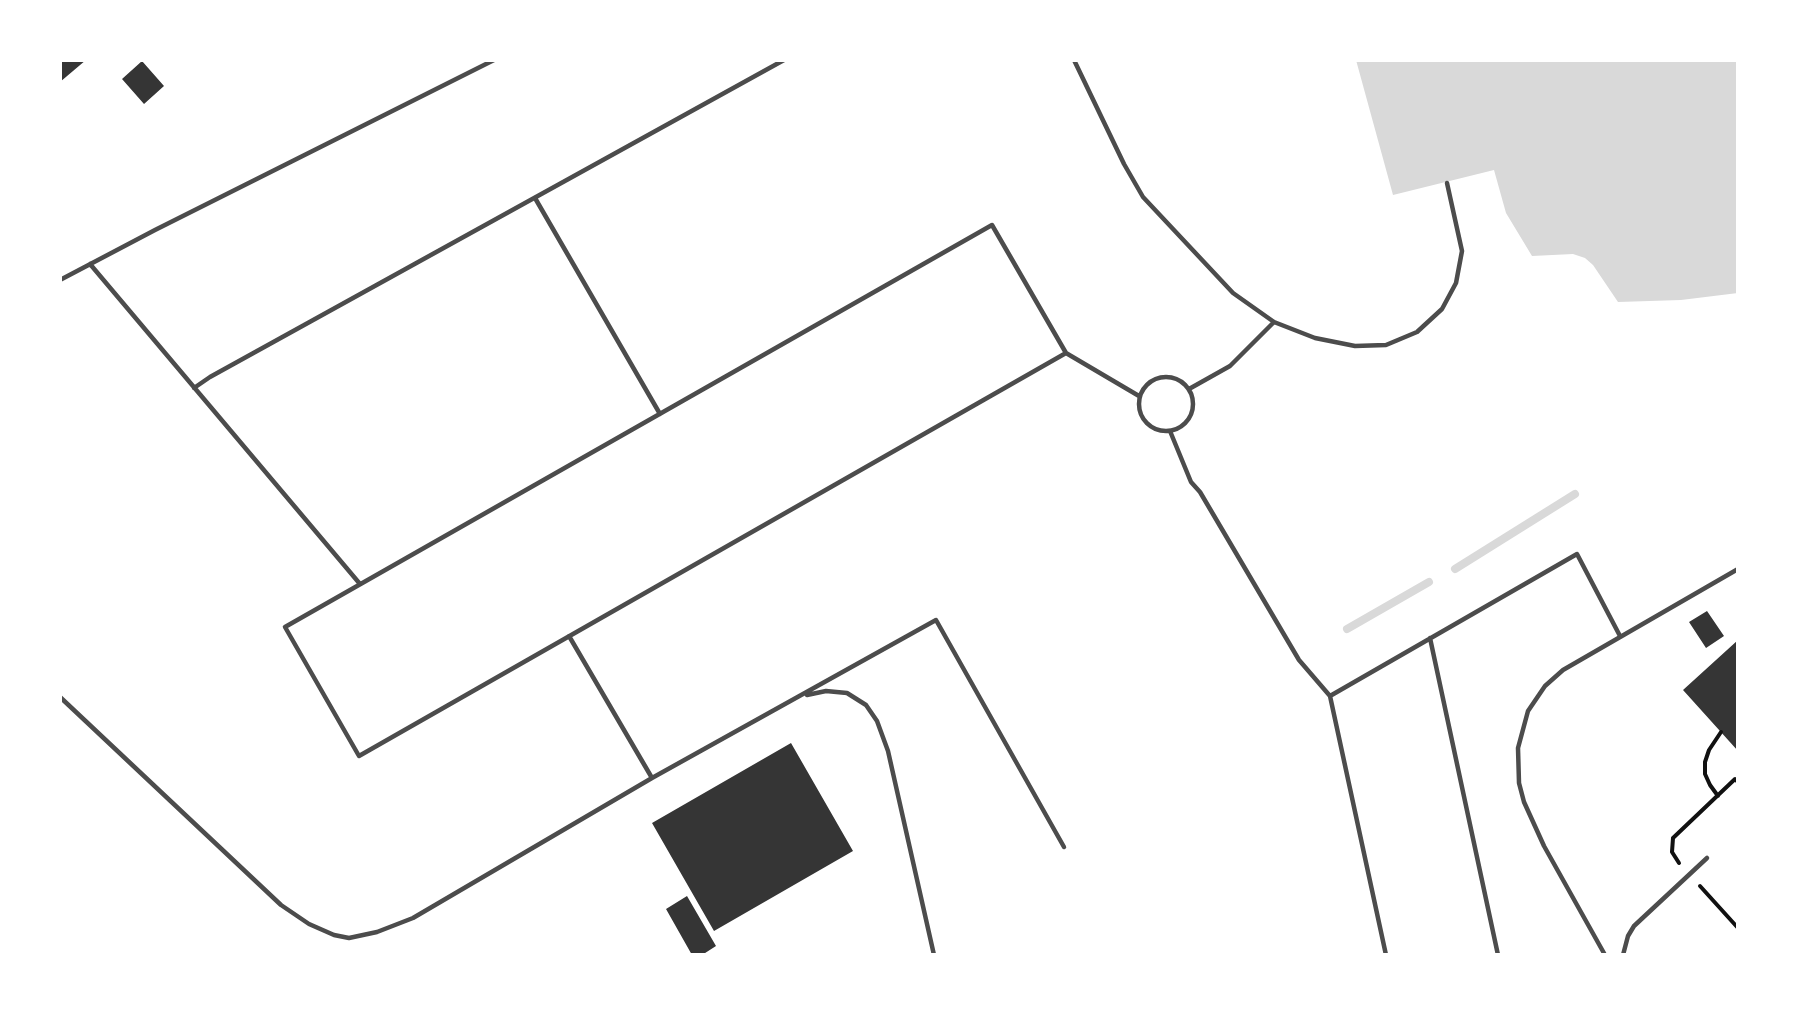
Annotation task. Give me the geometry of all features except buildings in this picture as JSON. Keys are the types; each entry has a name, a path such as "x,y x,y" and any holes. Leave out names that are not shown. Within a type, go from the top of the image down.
{"lane":[{"path":"60,280 494,60"},
{"path":"194,388 220,371 784,60"},
{"path":"1074,60 1124,164 1143,197 1233,293 1275,322 1315,338 1354,346 1386,345 1424,326 1442,309 1456,283 1462,251 1447,183"},
{"path":"535,198 660,414"},
{"path":"1066,353 359,756 285,627 992,225 1066,353 1139,396"},
{"path":"90,264 360,584"},
{"path":"1189,389 1230,366 1275,322"},
{"path":"1158,377 1176,378 1184,382 1193,397 1191,415 1179,428 1161,431 1145,422 1138,405 1139,396 1149,381 1158,377"},
{"path":"1170,431 1191,482 1200,492 1299,660 1330,696 1386,955"},
{"path":"1330,696 1576,554 1620,636"},
{"path":"1605,955 1532,822 1519,783 1518,748 1528,711 1545,686 1563,670 1738,569"},
{"path":"60,697 281,905 309,924 349,938 378,932 413,918 652,778 936,620 1064,847"},
{"path":"569,636 652,778"},
{"path":"1430,638 1498,955"},
{"path":"793,700 819,692 847,693 866,705 877,721 888,751 933,955"},
{"path":"1623,955 1628,936 1634,926 1707,858"}],"path":[{"path":"1718,796 1710,785 1705,762 1709,750 1721,732"}],"shaded area":[{"path":"1356,60 1738,60 1738,293 1681,300 1618,302 1593,265 1585,258 1573,254 1532,256 1506,213 1494,170 1393,195"}],"waterway":[{"path":"1455,569 1575,494"},
{"path":"1347,629 1429,582"}]}
